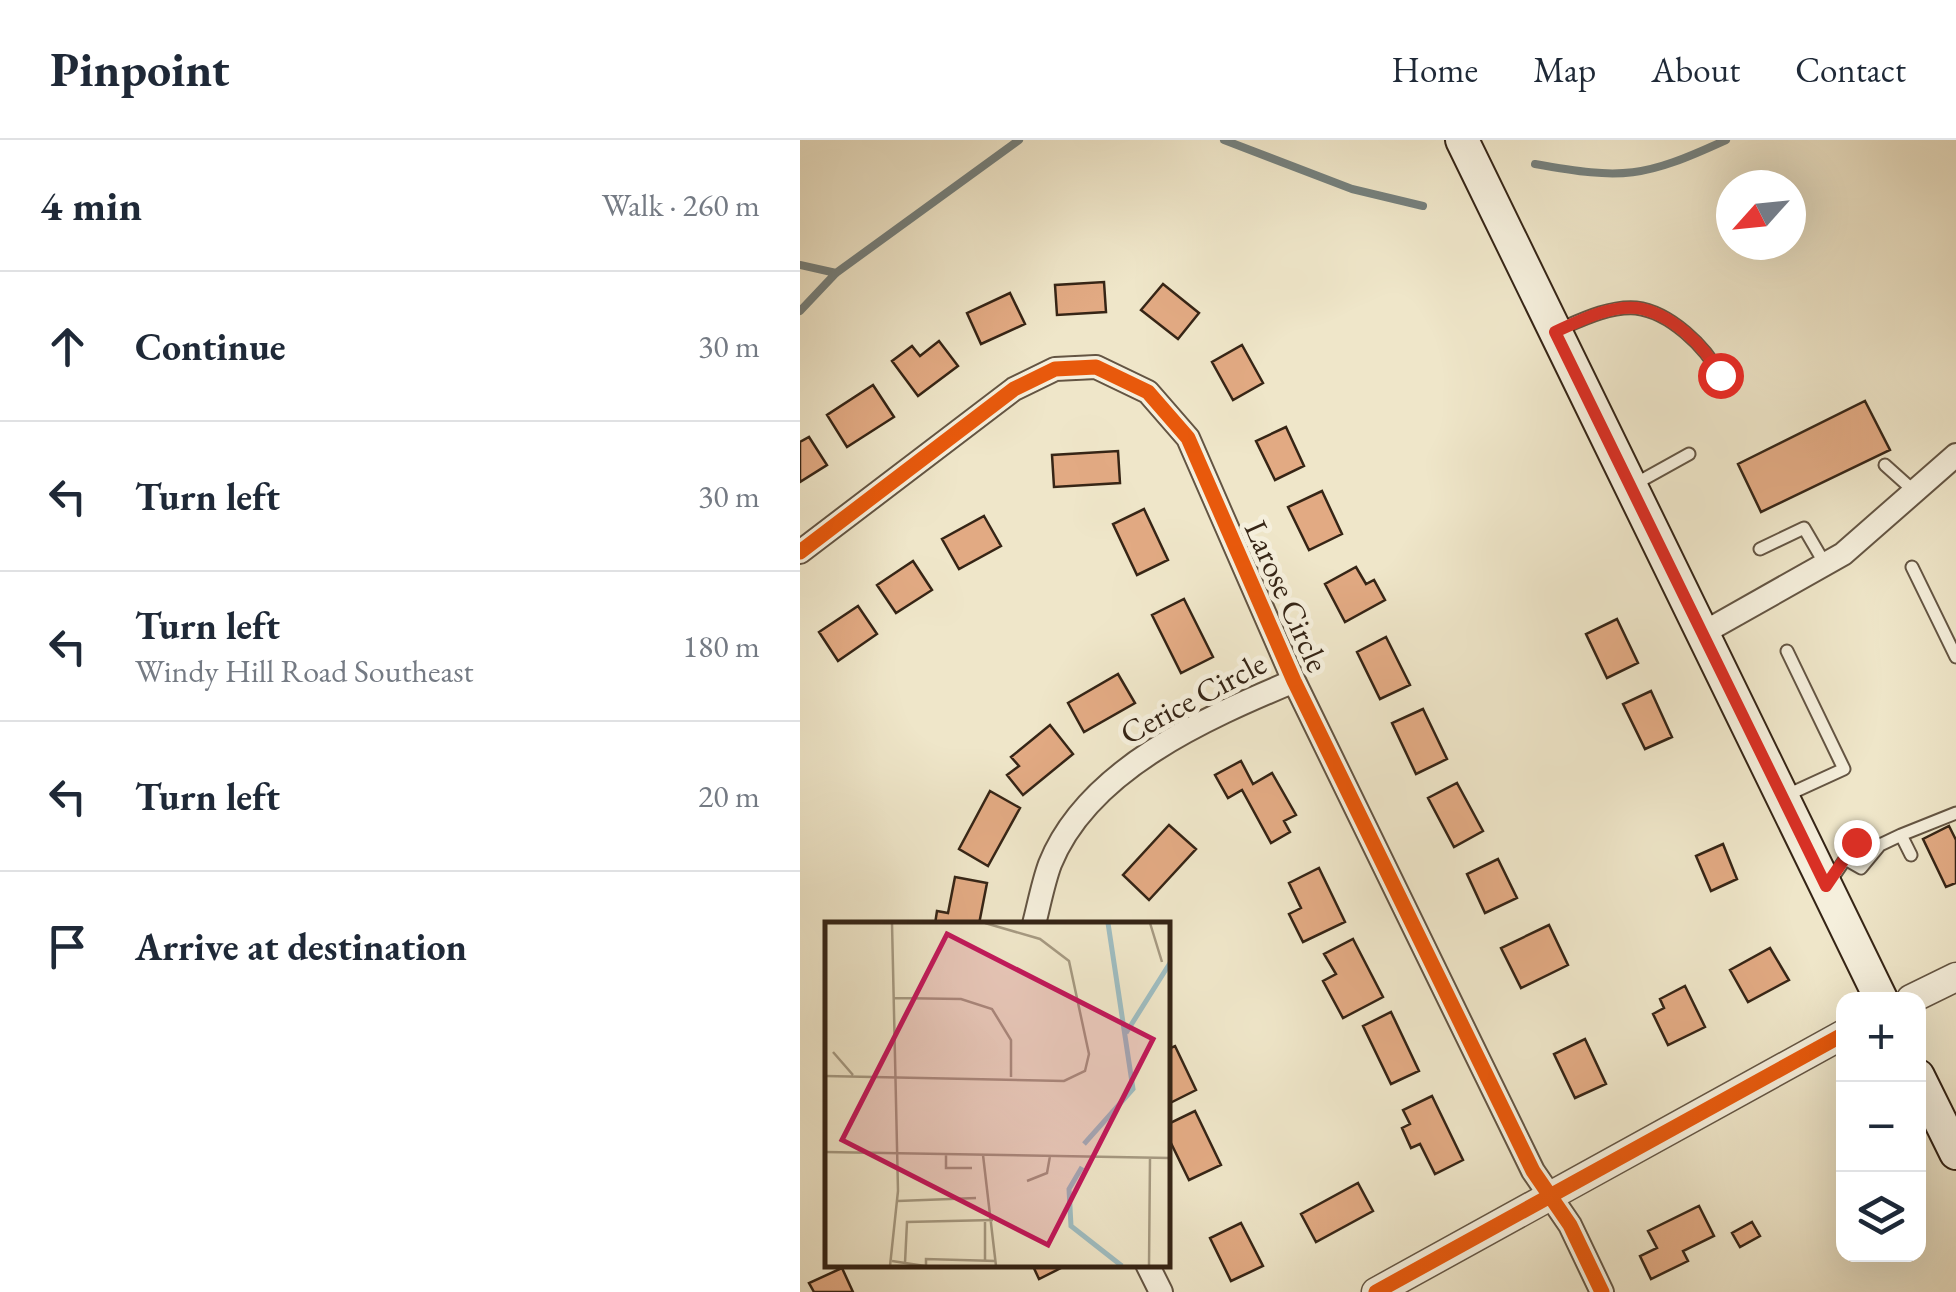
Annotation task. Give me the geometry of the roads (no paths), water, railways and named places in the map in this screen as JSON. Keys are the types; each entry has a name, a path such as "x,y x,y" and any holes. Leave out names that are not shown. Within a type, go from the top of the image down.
{"main road":[{"path":"1462,140 1877,992"},
{"path":"1921,1082 1956,1153"}],"street":[{"name":"Larose Circle","path":"800,552 1014,389 1054,369 1096,367 1148,392 1188,438 1294,681 1533,1171 1570,1225 1602,1292"},
{"path":"1704,633 1844,554 1956,455"},
{"name":"Cerice Circle","path":"1035,922 1051,862 1082,815 1128,768 1237,705 1294,681"},
{"path":"1926,993 1956,977"},
{"path":"1376,1292 1836,1038"},
{"path":"1148,1267 1161,1292"}],"lane":[{"path":"1555,332 1594,314 1638,308 1670,323 1708,351 1720,375"},
{"path":"1631,486 1690,454"},
{"path":"1885,465 1914,491"},
{"path":"1760,550 1804,528 1826,564"},
{"path":"1912,567 1956,656"},
{"path":"1783,797 1844,768 1786,652"},
{"path":"1847,860 1861,868 1880,846 1956,813"},
{"path":"1902,835 1912,854"},
{"path":"1826,886 1856,842 1880,846"}],"waterway":[{"path":"800,311 836,273 1019,140"},
{"path":"1224,140 1352,189 1423,206"},
{"path":"1535,164 1591,172 1633,172 1674,162 1726,140"},
{"path":"800,265 836,273"}]}
